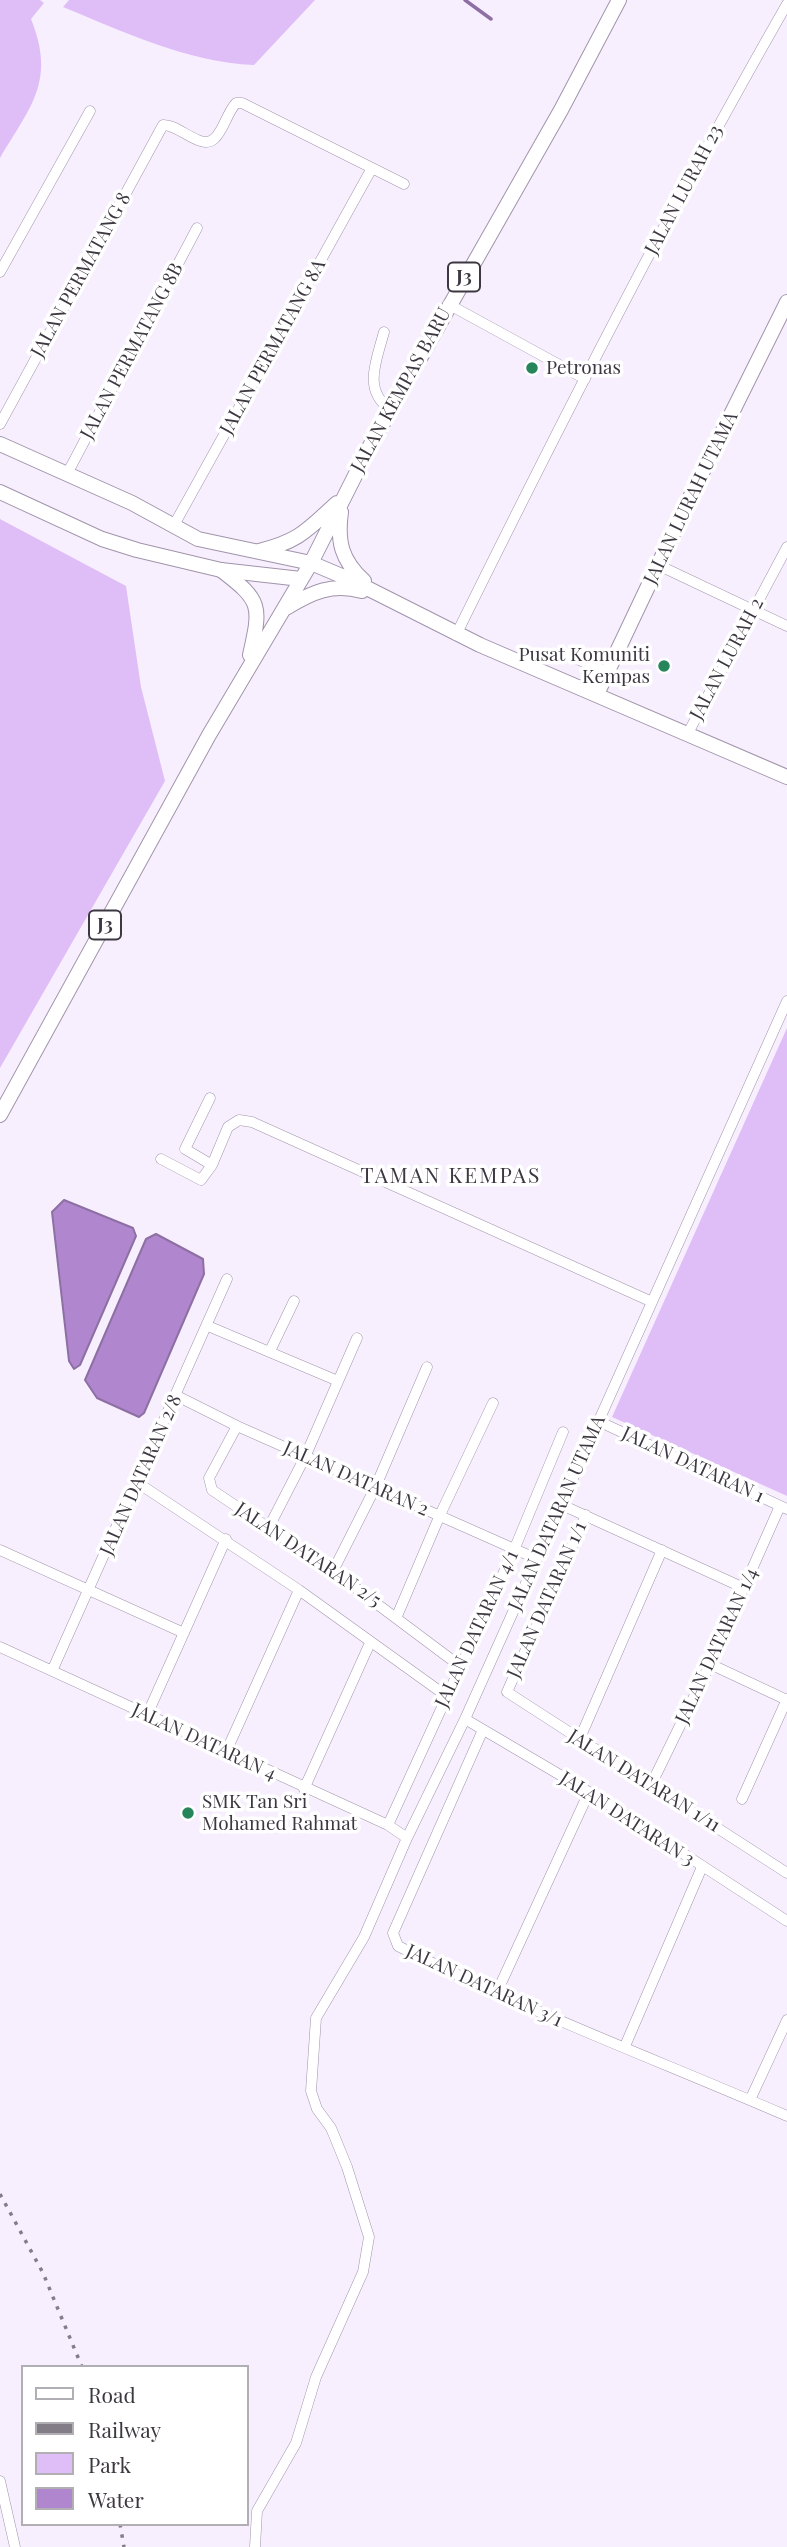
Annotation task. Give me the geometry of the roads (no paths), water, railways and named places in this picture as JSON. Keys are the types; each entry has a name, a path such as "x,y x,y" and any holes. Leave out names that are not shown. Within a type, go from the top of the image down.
{"main road":[{"name":"JALAN KEMPAS BARU","path":"0,1115 247,670 311,563 390,408 561,110 619,0"},
{"name":"JALAN LURAH UTAMA","path":"597,694 783,308"},
{"path":"0,443 198,539 311,563 349,579 456,635 787,777"},
{"path":"0,492 102,539 137,550 221,570 301,579 349,579"},
{"path":"259,551 287,544 303,536 342,498"},
{"path":"342,498 338,531 344,559 380,596"},
{"path":"221,570 248,590 258,617 247,670"},
{"path":"281,611 327,587 344,587 380,596"}],"street":[{"name":"JALAN LURAH 23","path":"456,635 690,178 787,4"},
{"name":"JALAN PERMATANG 8","path":"0,424 163,125 174,126 201,142 208,142 215,139 236,103 242,103 373,168"},
{"path":"0,272 90,111"},
{"path":"373,168 404,184"},
{"name":"JALAN PERMATANG 8A","path":"174,526 373,168"},
{"name":"JALAN PERMATANG 8B","path":"67,474 197,228"},
{"path":"448,304 586,379"},
{"path":"384,332 372,385 380,402 390,408"},
{"name":"JALAN LURAH 2","path":"687,734 787,547"},
{"path":"658,565 752,612 787,626"},
{"path":"567,655 608,672"},
{"name":"JALAN DATARAN UTAMA","path":"255,2547 257,2511 296,2443 316,2377 363,2272 369,2237 347,2167 331,2128 317,2109 312,2091 316,2018 365,1937 407,1838 466,1719 650,1301 787,1001"},
{"path":"210,1098 184,1149 212,1166"},
{"path":"161,1159 201,1180 212,1166 228,1127 239,1120 251,1122 650,1301"},
{"name":"JALAN DATARAN 2/8","path":"52,1671 227,1279"},
{"path":"270,1351 293,1301"},
{"path":"208,1326 338,1381"},
{"path":"269,1527 305,1457 357,1338"},
{"path":"333,1570 375,1488 427,1367"},
{"name":"JALAN DATARAN 2","path":"177,1396 305,1457 537,1559"},
{"path":"397,1616 440,1515 493,1403"},
{"name":"JALAN DATARAN 1","path":"598,1421 783,1508"},
{"name":"JALAN DATARAN 2/5","path":"237,1426 209,1478 212,1490 333,1570 460,1666"},
{"name":"JALAN DATARAN 4/1","path":"388,1825 445,1695 514,1550 563,1432"},
{"path":"138,1483 226,1539 445,1695"},
{"path":"562,1505 744,1588"},
{"name":"JALAN DATARAN 1/4","path":"651,1785 783,1508"},
{"name":"JALAN DATARAN 1/1","path":"509,1686 586,1515"},
{"path":"147,1716 226,1539"},
{"path":"0,1550 184,1633"},
{"path":"580,1738 662,1550"},
{"path":"226,1752 299,1590"},
{"path":"304,1789 370,1643"},
{"name":"JALAN DATARAN 4","path":"0,1647 304,1789 388,1825 407,1838"},
{"path":"710,1664 787,1700 742,1799"},
{"name":"JALAN DATARAN 1/11","path":"509,1686 507,1692 510,1695 787,1873"},
{"name":"JALAN DATARAN 3","path":"466,1719 482,1732 589,1792 787,1921"},
{"name":"JALAN DATARAN 3/1","path":"482,1732 393,1933 398,1946 562,2023 625,2046 787,2116"},
{"path":"497,1992 589,1792"},
{"path":"625,2046 702,1867"},
{"path":"750,2101 787,2020"},
{"path":"0,2482 15,2547"}],"water":[{"path":"64,1200 133,1228 136,1236 80,1365 74,1369 69,1361 52,1212"},
{"path":"156,1234 203,1259 204,1274 144,1413 139,1417 97,1398 85,1380 146,1239"}],"waterway":[{"path":"465,0 491,19"}],"railway":[{"path":"0,2194 43,2273 81,2365"},
{"path":"120,2526 124,2547"}],"place":[{"name":"Petronas","path":"532,368"},
{"name":"Pusat Komuniti Kempas","path":"664,666"},
{"name":"SMK Tan Sri Mohamed Rahmat","path":"188,1813"}],"district":[{"name":"TAMAN KEMPAS","path":"451,1176"}]}
